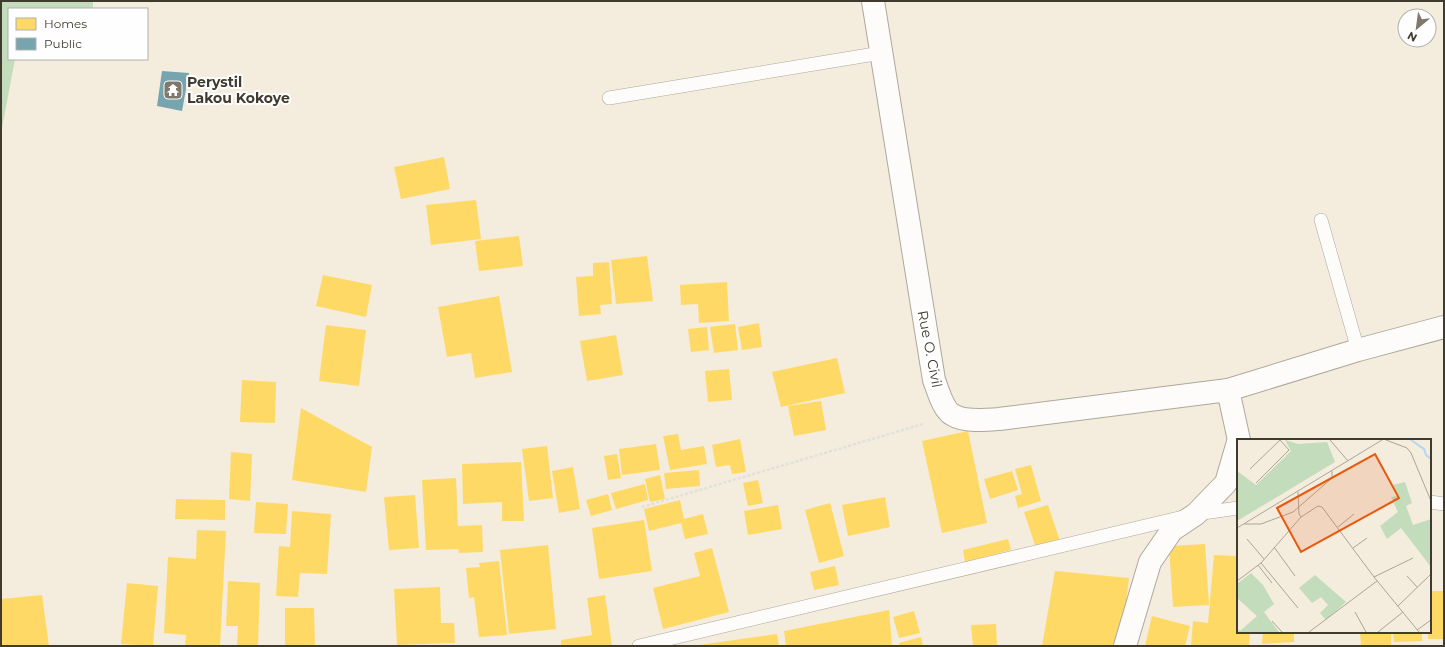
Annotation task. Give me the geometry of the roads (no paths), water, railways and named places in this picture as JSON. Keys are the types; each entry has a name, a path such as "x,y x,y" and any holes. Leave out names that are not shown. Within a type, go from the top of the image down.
{"street":[{"name":"Rue O. Civil","path":"873,1 934,380 941,400 952,415 973,420 999,419 1228,390"},
{"path":"1238,439 1228,390 1358,350 1444,327"},
{"path":"1125,646 1150,562 1172,530 1196,514 1226,483 1237,444"}],"lane":[{"path":"609,98 881,53"},
{"path":"1321,220 1358,350"},
{"path":"1431,502 1444,504"},
{"path":"639,646 1196,514 1237,508"}],"place":[{"name":"Perystil Lakou Kokoye","path":"173,90"}]}
